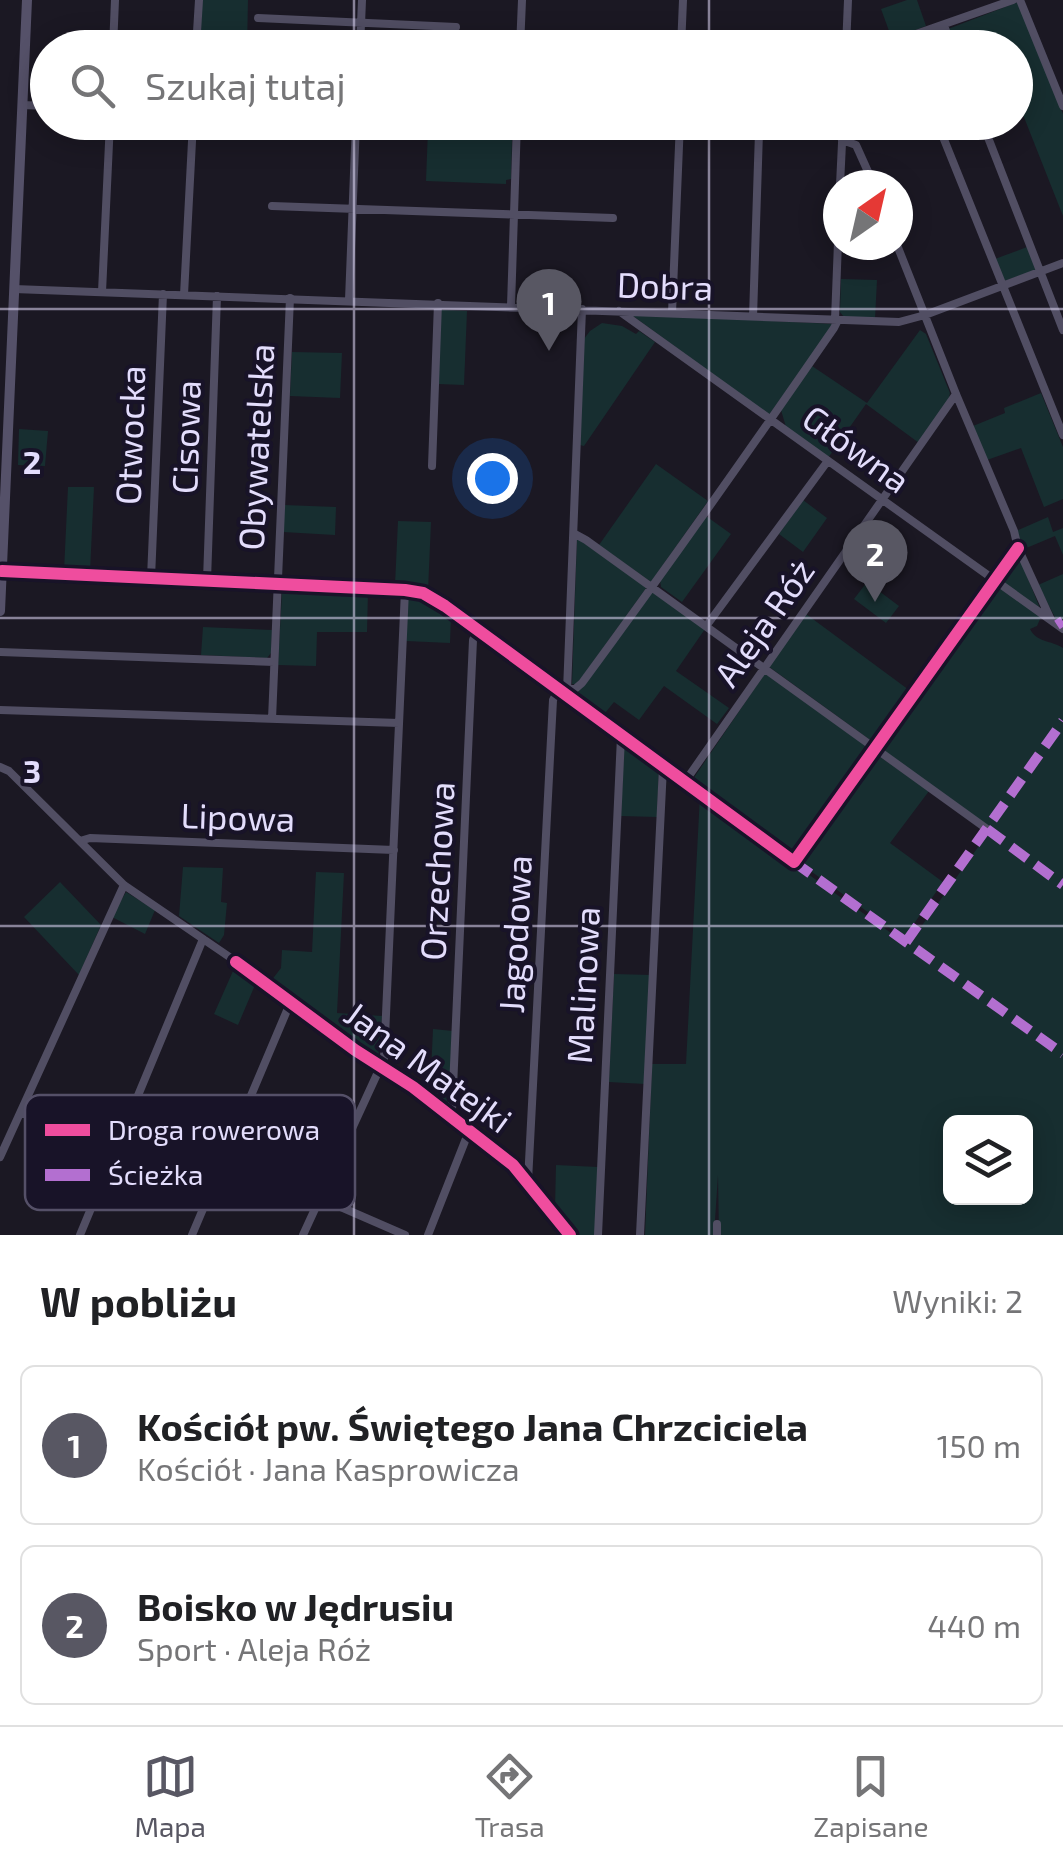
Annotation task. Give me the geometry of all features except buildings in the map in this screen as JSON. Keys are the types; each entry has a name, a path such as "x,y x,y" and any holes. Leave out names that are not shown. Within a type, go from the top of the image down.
{"main road":[{"path":"0,610 27,0"}],"street":[{"path":"114,30 115,0"},
{"path":"197,30 199,0"},
{"path":"361,30 362,0"},
{"path":"521,30 522,0"},
{"path":"682,30 683,0"},
{"path":"847,30 848,0"},
{"path":"933,30 1008,1 1023,30"},
{"path":"258,18 456,28"},
{"path":"944,25 946,30"},
{"path":"1033,49 1063,106"},
{"path":"22,105 30,105"},
{"path":"102,292 109,140"},
{"path":"184,295 192,140"},
{"path":"349,300 355,140"},
{"path":"512,306 516,140"},
{"path":"672,313 679,140"},
{"path":"753,317 760,140"},
{"path":"841,170 842,140"},
{"path":"846,140 856,146 867,170"},
{"path":"944,140 1063,435"},
{"path":"989,140 1063,330"},
{"path":"272,206 614,218"},
{"path":"564,691 582,683 834,328 838,260"},
{"path":"903,260 1018,548 1052,622"},
{"name":"Dobra","path":"14,289 898,322 925,316 1063,263"},
{"name":"Otwocka","path":"152,578 163,294"},
{"name":"Cisowa","path":"207,580 217,296"},
{"name":"Obywatelska","path":"272,718 290,298"},
{"path":"432,466 438,303"},
{"name":"Jagodowa","path":"528,1181 553,700 564,691 575,534 582,309"},
{"name":"Główna","path":"619,311 1063,628"},
{"name":"Aleja Róż","path":"684,784 956,394"},
{"path":"707,626 826,462"},
{"path":"575,534 987,829"},
{"path":"2,571 423,593 564,691 684,784 794,862 1018,548"},
{"path":"355,1121 384,1059 405,590"},
{"name":"Orzechowa","path":"449,1115 476,630"},
{"path":"0,652 274,662"},
{"path":"0,710 399,723"},
{"name":"Malinowa","path":"598,1235 621,736"},
{"path":"640,1235 663,767"},
{"name":"Jana Matejki","path":"0,768 9,771 124,885 291,1001 513,1165 566,1233"},
{"name":"Lipowa","path":"80,841 90,838 394,850"},
{"path":"28,1095 124,885"},
{"path":"139,1095 203,939"},
{"path":"252,1095 291,1001"},
{"path":"0,1157 25,1101"},
{"path":"20,1112 25,1114"},
{"path":"428,1235 470,1131"},
{"path":"80,1235 91,1210"},
{"path":"192,1235 203,1210"},
{"path":"303,1235 314,1210"},
{"path":"348,1210 406,1235"},
{"path":"717,1224 717,1235"}],"green space":[{"path":"202,0 248,0 247,30 201,30"},
{"path":"917,0 926,26 889,30 881,9"},
{"path":"1018,2 1029,30 948,30"},
{"path":"1033,39 1063,114 1063,216 1033,140"},
{"path":"428,140 512,140 511,179 506,184 426,181"},
{"path":"1027,247 1036,270 1004,281 995,259"},
{"path":"841,279 877,280 875,319 844,317 840,312"},
{"path":"440,310 467,311 464,385 438,384"},
{"path":"634,314 834,324 769,415"},
{"path":"602,323 622,326 636,334 639,331 655,342 584,446 580,445 584,339"},
{"path":"920,330 926,334 950,393 948,402 919,443 866,404 828,458 786,427 781,410 812,366 867,403"},
{"path":"292,352 342,353 340,398 290,396"},
{"path":"1041,393 1063,447 1063,499 1044,507 1021,448 987,460 973,426"},
{"path":"19,429 48,431 45,466 18,465"},
{"path":"656,464 708,501 651,582 599,545"},
{"path":"68,487 94,487 90,572 64,571"},
{"path":"803,500 827,518 803,552 779,534"},
{"path":"284,505 336,507 335,535 283,532"},
{"path":"706,516 731,534 682,602 661,587 660,580"},
{"path":"1048,517 1053,532 1063,528 1063,555 1055,536 1024,549 1016,531"},
{"path":"398,521 431,522 428,591 395,585"},
{"path":"577,538 647,587 577,684 572,684"},
{"path":"1019,556 1041,611 1000,581"},
{"path":"1063,574 1063,619 1057,621 1038,585"},
{"path":"867,582 899,606 886,623 854,599"},
{"path":"999,587 1041,617 1037,626 1030,629 1033,634 1063,648 1063,1235 719,1235 718,1175 714,1235 645,1235 652,1064 686,1064 700,795 908,945 991,829 880,749 995,589"},
{"path":"286,589 368,592 367,632 317,632 316,666 278,665 282,593"},
{"path":"653,592 705,629 676,671 729,708 717,724 664,686 639,720 614,702 601,718 578,702 577,693"},
{"path":"413,594 451,615 450,643 406,641 407,596"},
{"path":"806,614 909,690 873,742 768,666"},
{"path":"203,627 272,630 271,653 267,658 201,655"},
{"path":"765,673 870,748 792,857 691,782"},
{"path":"624,742 659,766 657,817 621,816"},
{"path":"876,754 929,791 890,843 943,882 904,938 798,862"},
{"path":"183,867 223,868 221,902 227,903 224,935 219,943 179,916"},
{"path":"316,872 344,873 337,1013 382,1016 378,1060 271,981 281,968 282,950 312,952"},
{"path":"60,882 101,925 79,975 24,917"},
{"path":"126,892 155,910 145,934 112,917"},
{"path":"233,971 255,985 238,1025 214,1014"},
{"path":"614,974 651,975 645,1084 609,1082"},
{"path":"433,1029 453,1031 449,1108 430,1094"},
{"path":"556,1165 598,1167 595,1235 577,1235 555,1208"}],"marked path":[{"path":"1057,625 1063,621"},
{"path":"906,942 1063,721"},
{"path":"987,829 1063,885"},
{"path":"794,862 1063,1054"}],"cycle path":[{"path":"2,571 423,593 794,862 1018,548"},
{"path":"236,962 355,1050 413,1087 513,1165 570,1235"}],"place":[{"name":"Kościół pw. Świętego Jana Chrzciciela","path":"549,351"},
{"name":"Boisko w Jędrusiu","path":"875,602"}]}
